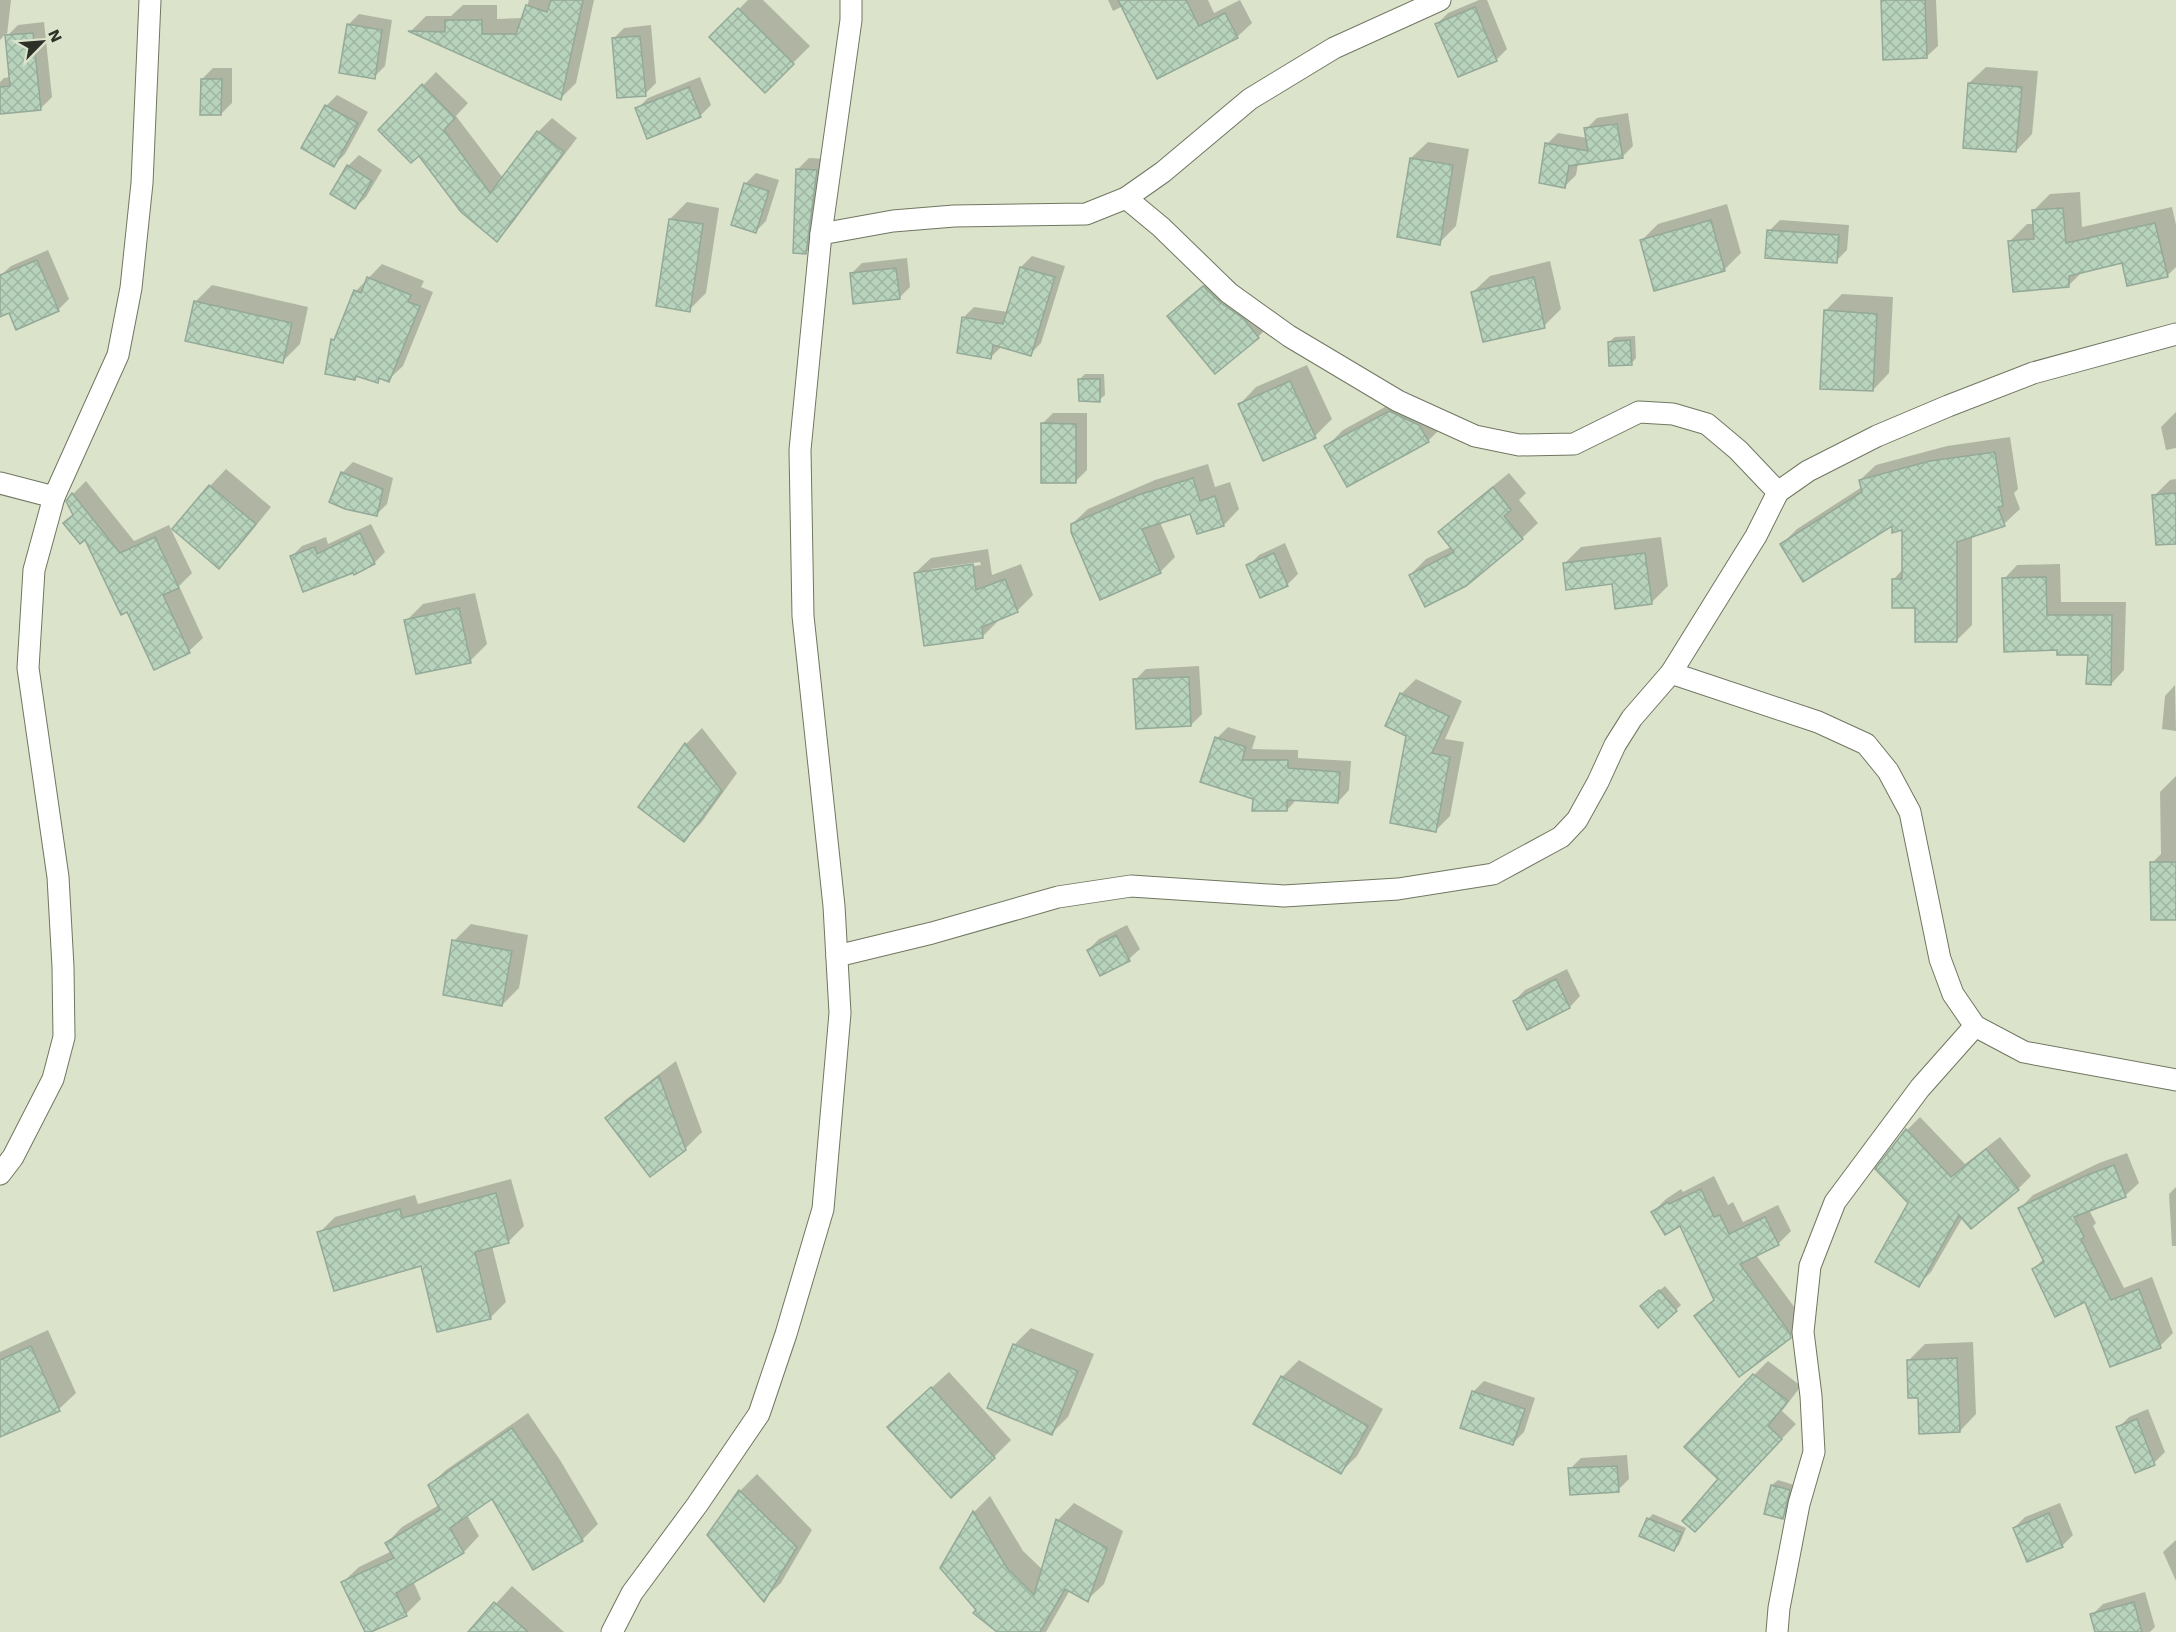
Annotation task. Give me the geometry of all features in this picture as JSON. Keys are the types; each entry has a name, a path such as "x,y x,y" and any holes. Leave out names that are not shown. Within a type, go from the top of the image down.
{"street":[{"path":"0,1174 13,1157 53,1079 64,1037 58,877 28,668 34,570 54,497 118,355 131,288 142,183 150,0"},
{"path":"612,1632 632,1593 697,1505 759,1414 786,1334 823,1209 840,1013 834,906 803,604 800,450 821,234 852,20 851,0"},
{"path":"821,234 893,221 954,216 1086,214 1126,198 1163,172 1250,99 1334,48 1440,0"},
{"path":"1126,198 1161,227 1229,293 1289,336 1398,400 1475,436 1519,445 1574,444 1639,412 1674,414 1707,424 1738,450 1779,492"},
{"path":"837,956 932,933 1058,897 1131,886 1284,896 1398,889 1493,874 1561,837 1577,820 1615,745 1632,718 1671,673 1756,536 1779,492 1808,471 1877,436 1948,406 2033,373 2176,334"},
{"path":"0,483 54,497"},
{"path":"1671,673 1818,722 1866,744 1888,771 1910,812 1940,959 1953,994 1975,1026 2024,1052 2176,1080"},
{"path":"1777,1632 1779,1608 1799,1504 1814,1452 1811,1396 1803,1332 1810,1266 1834,1202 1920,1088 1975,1026"}],"building":[{"path":"551,0 583,0 561,100 408,31 445,32 445,20 482,20 482,34 516,34 526,5 547,12"},
{"path":"1118,0 1186,0 1199,26 1225,13 1238,38 1157,79"},
{"path":"1881,0 1925,0 1927,58 1883,60"},
{"path":"1475,7 1497,61 1458,77 1435,24"},
{"path":"738,8 794,64 765,93 709,37"},
{"path":"347,24 382,30 375,79 339,73"},
{"path":"33,33 41,110 0,114 0,87 10,86 5,35"},
{"path":"640,36 646,96 617,98 612,38"},
{"path":"201,79 222,79 221,115 200,115"},
{"path":"1968,83 2022,87 2016,152 1963,148"},
{"path":"422,84 455,118 444,130 490,193 537,131 564,152 497,242 461,212 419,156 411,163 378,130"},
{"path":"689,87 701,117 647,139 635,108"},
{"path":"325,105 358,123 334,167 301,148"},
{"path":"1617,124 1623,158 1569,166 1565,188 1539,183 1545,143 1588,151 1584,128"},
{"path":"1410,158 1453,165 1440,245 1397,237"},
{"path":"347,165 372,181 355,209 330,194"},
{"path":"796,169 817,170 806,254 793,253"},
{"path":"744,183 769,191 756,233 731,225"},
{"path":"2063,208 2066,243 2155,223 2168,277 2127,286 2122,263 2069,276 2069,287 2013,292 2008,241 2034,239 2032,210"},
{"path":"669,219 703,224 690,312 656,306"},
{"path":"1711,220 1725,271 1654,291 1640,240"},
{"path":"1767,230 1839,235 1837,263 1765,258"},
{"path":"37,260 59,311 16,330 9,313 0,317 0,275"},
{"path":"1020,267 1055,277 1031,356 993,345 991,359 957,353 962,317 1003,324"},
{"path":"896,268 900,299 853,304 850,273"},
{"path":"367,277 411,295 408,302 420,306 389,382 379,378 378,383 356,376 355,380 325,374 331,339 334,340 354,290 361,293"},
{"path":"1534,277 1545,328 1483,342 1471,292"},
{"path":"1203,286 1221,303 1244,319 1259,338 1215,374 1167,316"},
{"path":"194,301 292,323 283,363 185,341"},
{"path":"1824,310 1877,314 1873,391 1820,389"},
{"path":"1630,340 1632,365 1609,366 1608,342"},
{"path":"1078,379 1100,379 1100,402 1079,401"},
{"path":"1290,381 1316,438 1263,461 1238,404"},
{"path":"1389,411 1419,425 1429,442 1347,487 1324,446"},
{"path":"1041,423 1076,424 1076,483 1041,483"},
{"path":"1995,452 2003,506 1998,507 2005,526 1957,542 1957,642 1915,642 1915,608 1892,608 1892,579 1902,579 1902,530 1892,533 1892,526 1803,582 1780,544 1862,492 1859,480 1930,461"},
{"path":"341,472 383,489 377,516 345,509 329,502"},
{"path":"1193,478 1200,501 1215,496 1224,526 1197,534 1190,514 1142,529 1161,573 1100,600 1071,532 1071,524 1138,495"},
{"path":"209,485 256,524 219,569 172,529"},
{"path":"1493,487 1511,510 1504,516 1523,539 1466,586 1425,607 1409,575 1454,552 1438,532"},
{"path":"72,493 120,553 155,537 179,588 163,595 190,653 154,670 127,612 121,615 85,540 80,544 63,523 73,515 66,501"},
{"path":"2176,493 2176,544 2156,545 2152,495"},
{"path":"360,533 375,564 354,575 353,573 303,592 290,556 315,547 317,554"},
{"path":"1274,553 1288,586 1260,598 1246,565"},
{"path":"1645,553 1652,604 1615,609 1612,584 1566,590 1563,563"},
{"path":"973,564 976,590 1005,579 1018,612 982,627 983,638 924,646 914,573"},
{"path":"2046,577 2047,615 2112,615 2111,685 2086,684 2088,655 2057,655 2057,650 2004,652 2002,578"},
{"path":"459,608 471,663 416,674 404,620"},
{"path":"1189,677 1191,726 1136,729 1133,679"},
{"path":"1400,693 1449,716 1432,753 1450,757 1436,832 1390,823 1406,736 1385,726"},
{"path":"1215,737 1246,747 1242,760 1288,760 1288,768 1340,772 1338,803 1287,800 1287,811 1252,811 1253,799 1200,782"},
{"path":"685,743 722,791 684,842 638,807"},
{"path":"2150,862 2176,862 2176,920 2151,920"},
{"path":"1116,935 1130,961 1100,976 1087,950"},
{"path":"452,940 512,951 502,1006 443,995"},
{"path":"1556,979 1570,1008 1527,1030 1513,1001"},
{"path":"659,1076 686,1150 650,1177 605,1118"},
{"path":"1906,1129 1951,1177 1986,1149 2019,1190 1971,1229 1959,1215 1919,1287 1875,1262 1908,1203 1875,1169"},
{"path":"2114,1165 2126,1197 2074,1217 2084,1237 2081,1239 2111,1300 2139,1289 2161,1348 2110,1367 2085,1302 2055,1317 2032,1269 2044,1262 2018,1208 2085,1176"},
{"path":"1701,1189 1714,1217 1720,1215 1729,1234 1765,1217 1779,1245 1740,1264 1790,1333 1791,1338 1739,1377 1694,1316 1714,1300 1680,1226 1665,1235 1651,1212 1668,1202 1669,1204"},
{"path":"496,1193 509,1243 475,1252 491,1319 437,1332 421,1266 334,1291 317,1232 400,1209 402,1218"},
{"path":"1659,1290 1677,1311 1658,1328 1640,1306"},
{"path":"1013,1344 1078,1371 1052,1435 987,1408"},
{"path":"31,1346 60,1411 0,1437 0,1360"},
{"path":"1957,1358 1960,1432 1919,1434 1918,1398 1908,1398 1907,1360"},
{"path":"1753,1374 1788,1401 1768,1426 1782,1439 1695,1532 1682,1521 1718,1479 1684,1447"},
{"path":"1281,1376 1368,1426 1341,1474 1253,1424"},
{"path":"931,1387 995,1458 951,1498 887,1427"},
{"path":"1472,1391 1525,1409 1513,1445 1460,1428"},
{"path":"2137,1419 2155,1465 2135,1473 2116,1427"},
{"path":"512,1428 545,1476 583,1541 533,1570 492,1499 450,1528 464,1553 396,1593 407,1616 371,1632 365,1632 341,1582 394,1558 385,1543 440,1510 428,1485"},
{"path":"1617,1466 1619,1492 1570,1495 1568,1468"},
{"path":"1771,1485 1790,1490 1783,1519 1764,1514"},
{"path":"739,1490 797,1547 764,1602 707,1535"},
{"path":"973,1511 1007,1568 1034,1595 1056,1519 1107,1548 1088,1602 1065,1589 1040,1632 997,1632 973,1613 976,1610 940,1568"},
{"path":"2049,1513 2063,1547 2027,1562 2013,1528"},
{"path":"1647,1518 1682,1533 1674,1551 1639,1536"},
{"path":"494,1602 528,1632 468,1632"},
{"path":"2134,1602 2142,1632 2095,1632 2090,1614"}]}
